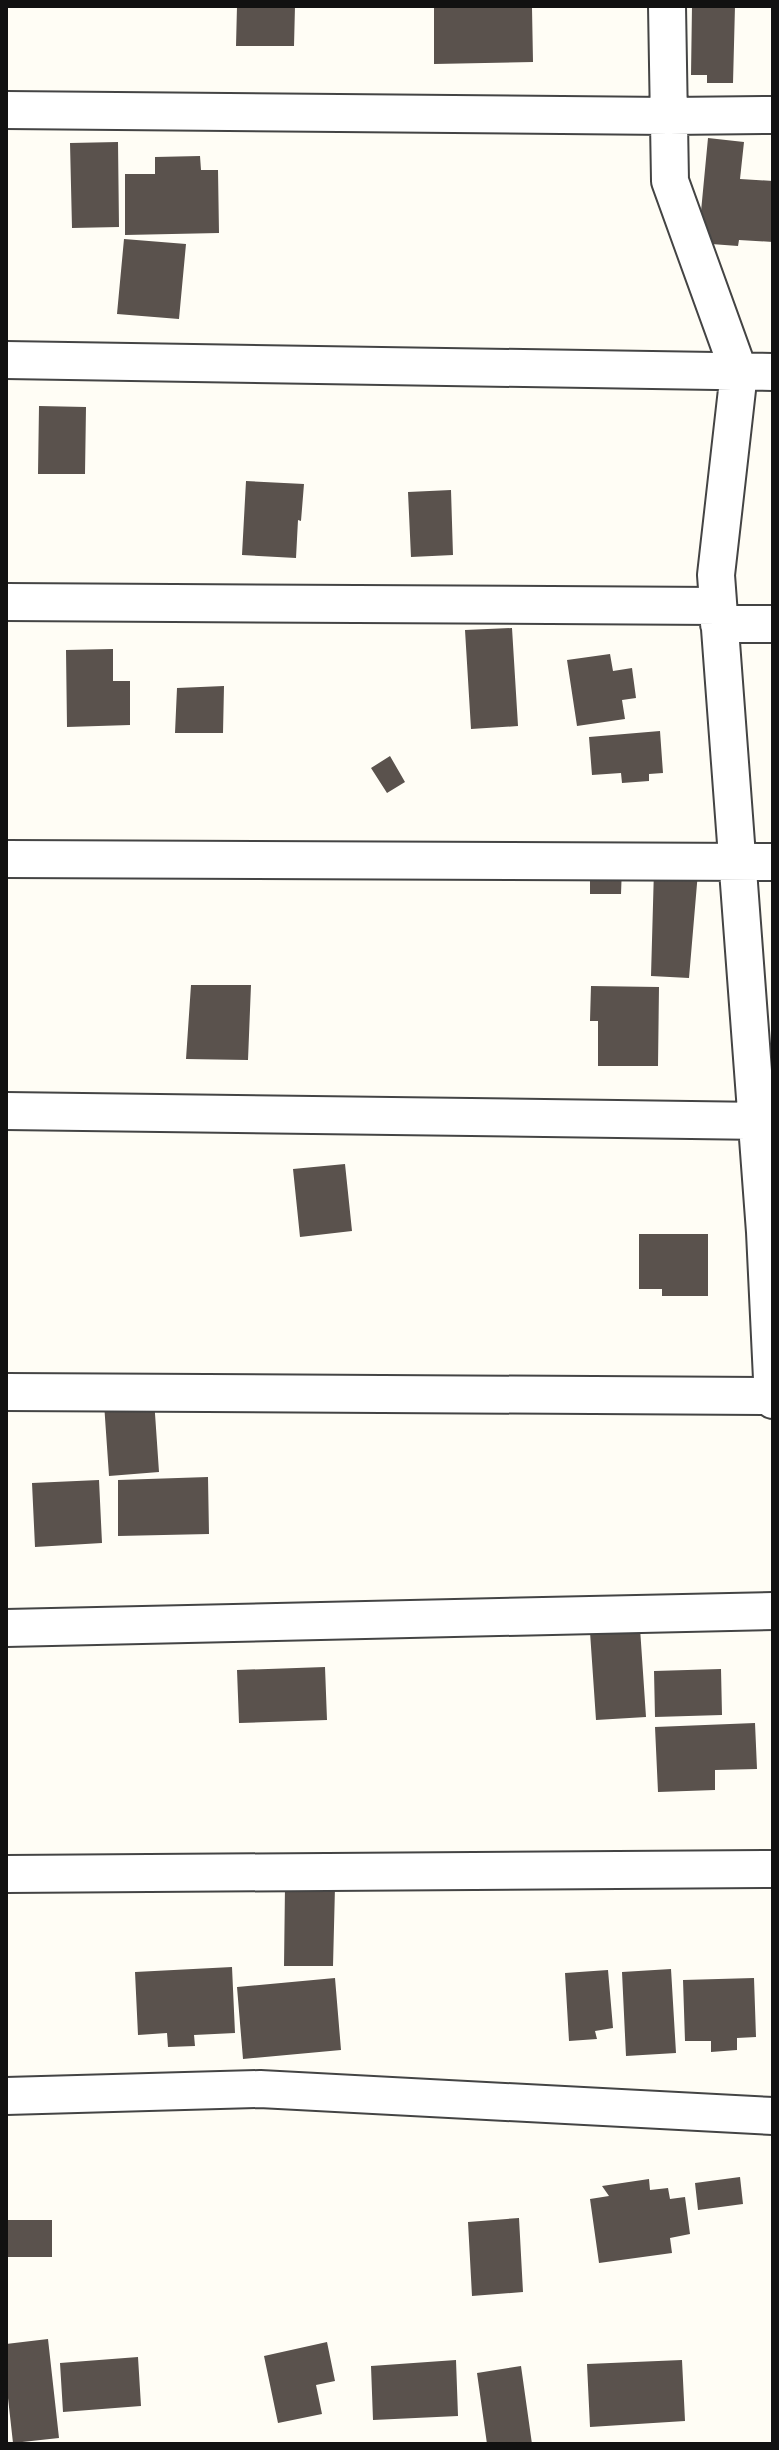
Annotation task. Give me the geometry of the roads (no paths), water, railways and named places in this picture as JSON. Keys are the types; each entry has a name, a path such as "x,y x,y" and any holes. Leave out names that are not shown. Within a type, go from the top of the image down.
{"street":[{"path":"6,1392 773,1398 765,1232 765,1121 737,861 716,575 756,372 670,181 667,6"},
{"path":"6,110 773,115"},
{"path":"6,360 756,372"},
{"path":"6,602 719,615 773,624"},
{"path":"6,859 773,862"},
{"path":"6,1111 765,1121"},
{"path":"6,1628 773,1611"},
{"path":"6,1874 773,1869"},
{"path":"6,2096 260,2089 773,2116"}]}
